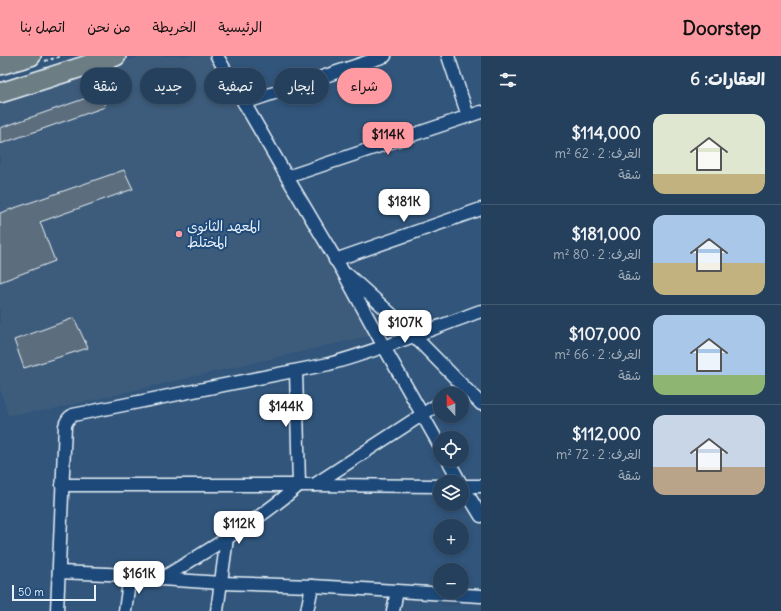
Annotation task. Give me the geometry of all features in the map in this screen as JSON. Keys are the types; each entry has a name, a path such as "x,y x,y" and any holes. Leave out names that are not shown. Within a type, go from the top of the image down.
{"main road":[{"path":"0,64 31,56"},
{"path":"0,93 116,56"}],"street":[{"path":"217,56 224,68"},
{"path":"266,96 385,56"},
{"path":"448,56 468,116"},
{"path":"245,104 342,270 433,434"},
{"path":"287,177 481,112"},
{"path":"335,260 481,209"},
{"path":"342,270 414,335 458,387"},
{"path":"57,611 65,426 67,420 73,415 340,361 384,347 481,311"},
{"path":"296,371 299,485"},
{"path":"469,396 481,404"},
{"path":"314,485 433,408"},
{"path":"62,485 433,486"},
{"path":"161,579 228,538 272,507 299,485"},
{"path":"469,485 481,486"},
{"path":"469,496 481,516"},
{"path":"216,611 228,538"},
{"path":"59,572 130,575 161,579 221,583 312,586 481,596"},
{"path":"125,611 130,575"},
{"path":"307,611 312,586"},
{"path":"393,611 397,591"}],"shaded area":[{"name":"المعهد الثانوي المختلط","path":"141,56 216,56 223,68 204,68 204,104 242,104 369,336 50,410 8,415 0,389 0,282 55,260 44,232 0,249 0,236 133,189 124,170 0,213 0,144 105,106 104,104 132,104 132,68 106,68","holes":["74,318 88,348 24,368 14,340"]},
{"name":"المعهد الثانوي المختلط","path":"80,77 80,100 0,128 0,105"}],"building":[{"path":"80,100 80,104 104,104 105,107 0,144 0,128"},
{"path":"124,170 133,189 40,222 55,261 0,282 0,213"},
{"path":"74,318 88,348 24,368 14,340"}],"place":[{"name":"المعهد الثانوي المختلط","path":"179,234"}]}
